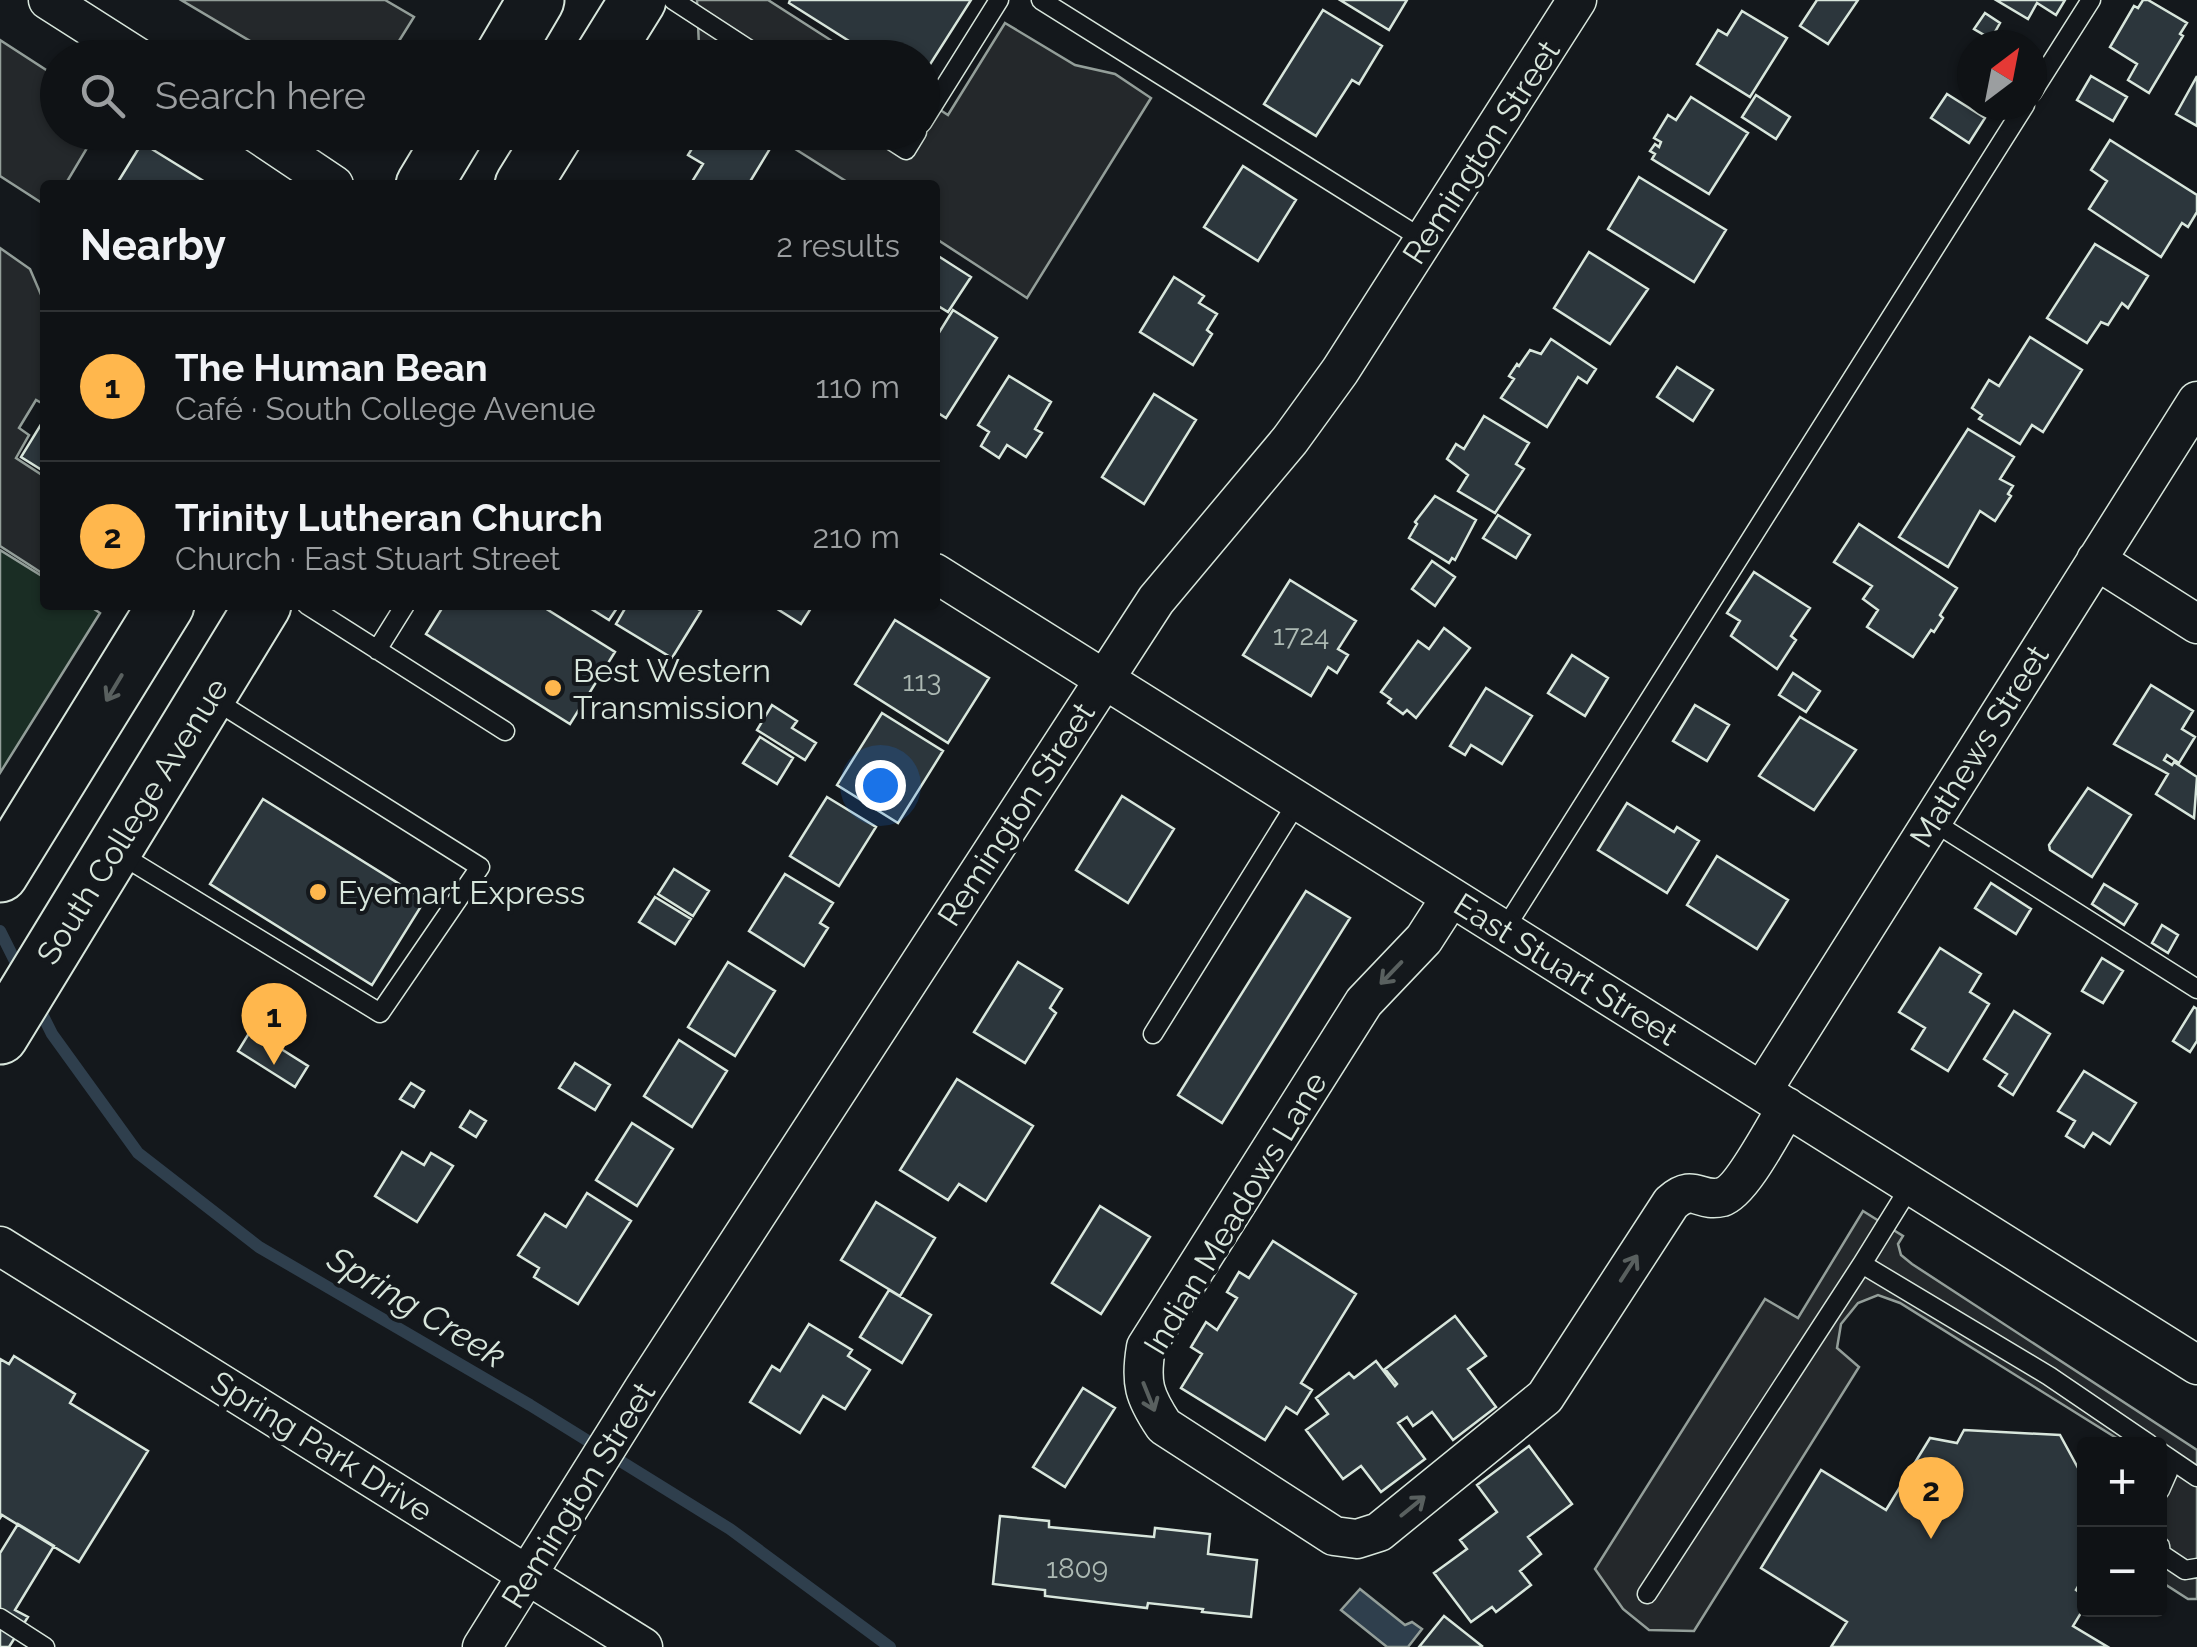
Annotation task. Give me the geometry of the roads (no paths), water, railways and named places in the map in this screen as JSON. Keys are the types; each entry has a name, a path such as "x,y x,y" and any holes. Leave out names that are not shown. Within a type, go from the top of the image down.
{"highway":[{"path":"513,40 536,0"},
{"path":"613,40 638,0"},
{"path":"427,180 445,150"},
{"path":"526,180 545,150"},
{"path":"0,874 163,610"},
{"name":"South College Avenue","path":"0,1036 261,610"}],"street":[{"path":"48,0 111,40"},
{"name":"Remington Street","path":"482,1647 644,1388 1104,678 1156,600 1290,440 1340,372 1577,0"},
{"path":"282,150 327,180"},
{"name":"Mathews Street","path":"1774,1099 1932,821 2197,401"},
{"path":"2096,560 2197,624"},
{"name":"East Stuart Street","path":"940,576 2197,1365"},
{"name":"Indian Meadows Lane","path":"1451,896 1424,939 1364,1002 1146,1347 1141,1377 1150,1404 1164,1426 1334,1536 1357,1539 1379,1532 1545,1396 1671,1204 1681,1194 1722,1197 1736,1187 1774,1099"},
{"name":"Spring Park Drive","path":"0,1246 644,1647"}],"lane":[{"path":"673,0 734,40"},
{"path":"940,95 1000,0"},
{"path":"1041,0 1424,240"},
{"path":"2047,69 2091,0"},
{"path":"1504,930 2015,120"},
{"path":"314,610 506,731"},
{"path":"377,650 402,610"},
{"path":"114,850 380,1013 480,867 208,696"},
{"path":"1153,1034 1298,801"},
{"path":"1932,821 2197,988"},
{"path":"1647,1594 1910,1185"},
{"path":"1862,1264 2049,1376 2139,1437"},
{"path":"2167,1457 2197,1476"},
{"path":"2167,1558 2185,1570 2197,1568"},
{"path":"0,1618 45,1647"}],"water":[{"path":"1360,1589 1405,1625 1412,1622 1422,1629 1408,1647 1387,1647 1341,1610"}],"waterway":[{"name":"Spring Creek","path":"0,931 21,973"},
{"name":"Spring Creek","path":"37,1004 52,1034 138,1153 259,1247 530,1405 730,1529 890,1647"}],"place":[{"name":"Best Western Transmission","path":"553,688"},
{"name":"Eyemart Express","path":"318,892"},
{"name":"The Human Bean","path":"274,1065"},
{"name":"Trinity Lutheran Church","path":"1931,1539"}]}
